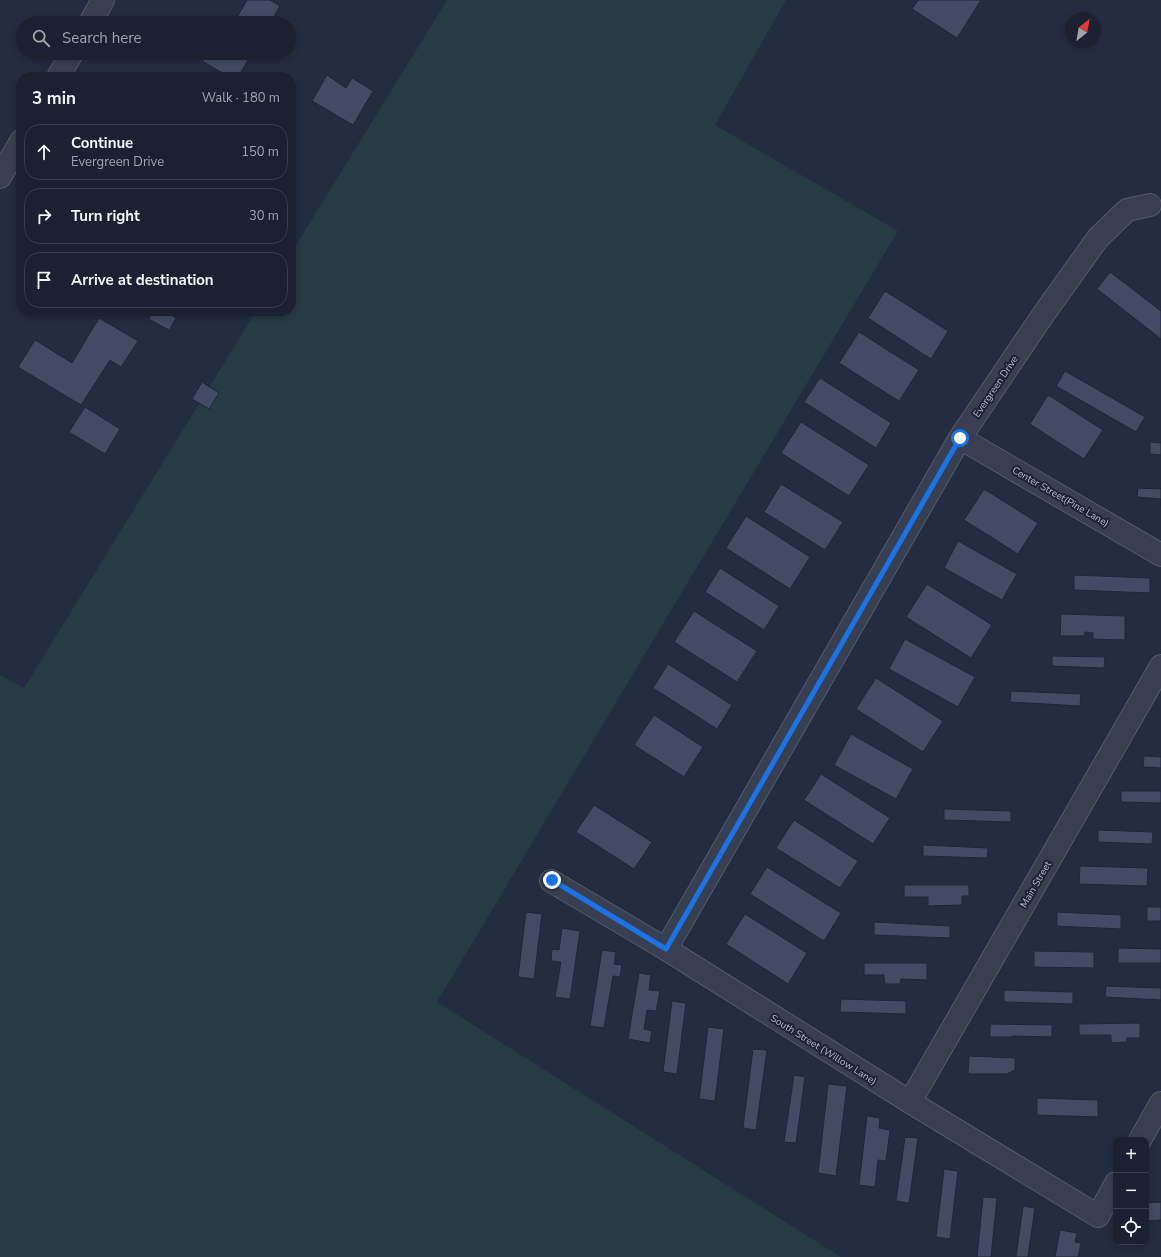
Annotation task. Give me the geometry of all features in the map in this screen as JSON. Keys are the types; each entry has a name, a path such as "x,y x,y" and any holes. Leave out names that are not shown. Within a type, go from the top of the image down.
{"street":[{"path":"94,16 103,0"},
{"path":"61,72 68,60"},
{"path":"0,177 16,150"},
{"name":"Evergreen Drive","path":"666,949 960,438 1043,315 1098,238 1127,210 1150,205"},
{"name":"Center Street(Pine Lane)","path":"960,438 1161,555"},
{"name":"Main Street","path":"910,1102 1161,666"},
{"name":"South Street (Willow Lane)","path":"552,880 666,949 910,1102 1098,1216 1113,1188"},
{"path":"1142,1137 1161,1103"}],"shaded area":[{"path":"447,0 786,0 715,125 898,231 437,1002 841,1257 0,1257 0,675 24,688 253,316 296,316 296,245"}],"building":[{"path":"247,0 270,0 280,6 274,16 238,16"},
{"path":"918,0 981,0 957,38 912,9"},
{"path":"248,60 241,72 221,72 202,61"},
{"path":"327,75 346,88 352,78 373,91 353,125 312,101"},
{"path":"1110,272 1161,311 1161,339 1097,289"},
{"path":"885,291 948,331 931,359 868,318"},
{"path":"150,316 173,316 176,318 169,330 149,319"},
{"path":"99,318 138,341 121,367 110,360 81,405 18,367 35,340 72,363"},
{"path":"859,332 919,370 899,401 839,363"},
{"path":"1065,371 1145,417 1136,432 1056,386"},
{"path":"820,378 891,423 876,448 804,402"},
{"path":"202,382 219,393 209,409 192,399"},
{"path":"1048,395 1103,430 1084,459 1030,424"},
{"path":"85,407 120,429 105,454 69,432"},
{"path":"801,422 869,465 849,496 781,453"},
{"path":"1150,442 1161,443 1161,455 1150,454"},
{"path":"781,484 843,522 825,550 764,512"},
{"path":"1138,488 1161,489 1161,499 1137,497"},
{"path":"984,489 1038,523 1018,554 964,520"},
{"path":"746,516 810,557 790,589 726,548"},
{"path":"958,541 1017,574 1002,600 944,568"},
{"path":"720,568 779,606 764,630 705,592"},
{"path":"1074,575 1150,578 1150,593 1074,590"},
{"path":"927,584 992,625 971,658 906,617"},
{"path":"694,611 757,651 737,682 674,642"},
{"path":"1061,614 1125,616 1125,640 1093,639 1093,633 1085,632 1084,636 1060,636"},
{"path":"905,639 975,677 958,707 889,669"},
{"path":"1052,656 1105,657 1104,668 1052,666"},
{"path":"668,664 732,705 717,729 653,688"},
{"path":"876,678 943,721 923,752 856,709"},
{"path":"1011,691 1081,694 1080,706 1010,702"},
{"path":"654,715 703,747 684,777 634,745"},
{"path":"851,734 913,769 896,799 834,765"},
{"path":"1144,756 1161,757 1161,768 1143,767"},
{"path":"821,774 890,818 873,844 804,800"},
{"path":"1121,791 1161,791 1161,803 1121,802"},
{"path":"594,805 652,842 634,869 576,832"},
{"path":"944,809 1011,811 1011,822 944,820"},
{"path":"794,820 858,861 840,888 776,848"},
{"path":"1098,830 1153,832 1152,844 1098,842"},
{"path":"923,845 988,848 987,858 923,856"},
{"path":"1080,866 1148,868 1147,886 1079,884"},
{"path":"767,867 841,913 824,941 750,894"},
{"path":"904,885 969,885 969,896 962,896 962,905 928,906 928,897 904,897"},
{"path":"1147,907 1161,907 1161,921 1147,921"},
{"path":"526,912 542,914 534,979 518,977"},
{"path":"1057,912 1121,915 1121,929 1057,926"},
{"path":"745,914 807,953 788,984 726,944"},
{"path":"874,922 950,926 950,938 874,935"},
{"path":"562,928 580,931 570,999 555,997 561,962 551,961 552,949 559,950"},
{"path":"1118,948 1161,949 1161,963 1118,963"},
{"path":"602,950 616,952 614,964 622,965 620,977 613,976 604,1028 590,1026"},
{"path":"1034,951 1094,952 1094,968 1034,967"},
{"path":"864,963 927,963 927,980 901,979 900,984 885,984 884,975 864,975"},
{"path":"639,973 651,975 649,990 660,991 656,1011 647,1010 644,1029 652,1031 650,1043 628,1039"},
{"path":"1106,986 1161,988 1161,1000 1105,997"},
{"path":"1004,990 1073,992 1073,1004 1004,1002"},
{"path":"841,999 906,1001 906,1014 840,1012"},
{"path":"672,1001 686,1003 677,1074 663,1072"},
{"path":"1140,1023 1140,1038 1127,1038 1127,1042 1111,1043 1111,1035 1079,1035 1079,1024"},
{"path":"990,1024 1052,1025 1052,1037 990,1037"},
{"path":"708,1027 724,1029 715,1101 699,1099"},
{"path":"753,1049 767,1050 756,1130 743,1128"},
{"path":"969,1056 1015,1058 1015,1070 1007,1074 968,1074"},
{"path":"794,1075 805,1077 796,1143 784,1142"},
{"path":"828,1084 847,1086 836,1176 818,1173"},
{"path":"1037,1098 1098,1100 1098,1117 1037,1115"},
{"path":"867,1116 880,1118 879,1128 890,1130 886,1161 878,1160 875,1187 859,1185"},
{"path":"905,1137 918,1138 909,1203 896,1201"},
{"path":"944,1169 958,1171 950,1239 936,1237"},
{"path":"983,1197 997,1198 991,1257 977,1257"},
{"path":"1161,1202 1161,1220 1149,1221 1149,1203"},
{"path":"1023,1206 1035,1208 1028,1257 1016,1257"},
{"path":"1060,1230 1077,1233 1075,1242 1081,1243 1078,1257 1055,1257"}],"route":[{"path":"552,880 666,949 960,438"}]}
